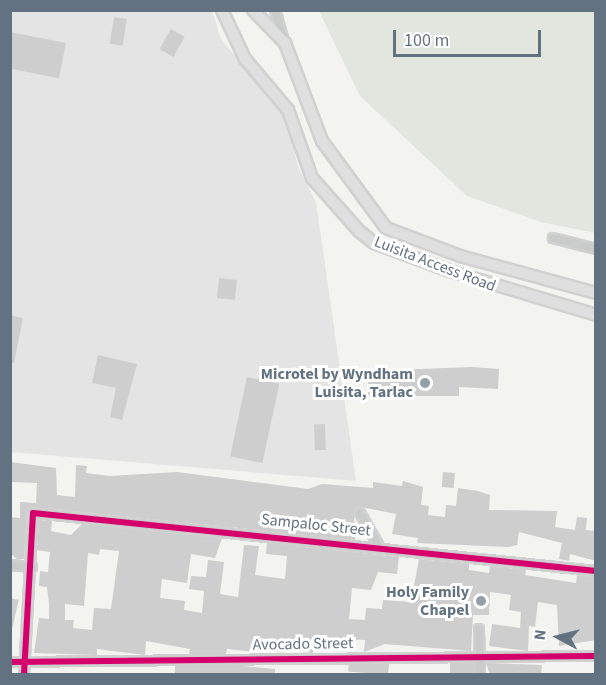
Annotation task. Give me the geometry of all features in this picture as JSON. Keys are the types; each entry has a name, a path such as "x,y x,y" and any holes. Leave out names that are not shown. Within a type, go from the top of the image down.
{"main road":[{"name":"Luisita Access Road","path":"222,10 245,59 288,110 312,178 359,231 374,243 453,272 596,315"},
{"name":"Luisita Access Road","path":"253,10 285,43 322,141 386,228 460,256 596,293"}],"street":[{"path":"275,10 285,43"},
{"path":"553,238 596,249"},
{"name":"Sampaloc Street","path":"32,567 33,513 378,544 596,571"},
{"path":"360,513 378,544"},
{"path":"10,565 32,567 24,675"},
{"path":"479,629 480,675"},
{"name":"Avocado Street","path":"10,662 479,655 596,656"}],"shaded area":[{"path":"10,11 212,11 221,39 286,115 298,167 316,202 356,481 11,452"},
{"path":"319,11 595,11 595,233 541,222 467,196 360,96"}],"building":[{"path":"114,17 127,19 123,46 110,44"},
{"path":"171,29 185,37 173,57 160,49"},
{"path":"10,32 66,43 59,78 10,69"},
{"path":"219,278 237,280 235,300 217,298"},
{"path":"10,315 23,318 14,363 10,362"},
{"path":"98,355 137,364 122,420 110,417 116,388 92,383"},
{"path":"472,367 499,369 498,389 459,387 459,396 368,396 368,371"},
{"path":"247,377 279,384 262,463 230,456"},
{"path":"314,424 325,424 326,450 315,450"},
{"path":"10,462 56,468 57,495 75,497 76,465 87,466 86,473 110,476 177,472 308,489 322,484 373,488 373,482 402,486 403,481 423,487 421,505 429,506 428,515 445,517 446,505 456,506 458,488 478,491 490,495 489,510 557,511 555,527 575,530 577,517 587,518 586,530 595,531 596,561 570,554 569,561 559,559 562,543 519,532 517,545 508,547 417,543 418,538 392,534 396,514 361,507 354,512 355,540 33,507 27,513 24,559 17,559 10,553 10,517 20,518 20,502 36,503 37,483 10,482"},
{"path":"443,472 455,473 454,488 442,487"},
{"path":"39,520 52,521 51,531 71,535 82,524 222,538 215,558 191,554 187,583 162,579 160,598 185,601 184,610 202,613 204,591 189,589 191,576 206,577 208,560 224,562 220,594 238,597 244,545 259,546 255,575 285,579 287,556 266,554 267,543 399,557 397,574 378,572 371,590 352,588 349,619 365,620 366,608 382,609 383,600 411,602 419,559 469,564 469,570 489,573 490,566 526,570 525,575 576,583 577,575 596,577 596,640 559,646 557,605 538,602 535,627 529,626 528,651 489,646 492,624 520,628 521,612 509,610 511,595 490,592 489,615 473,615 471,651 385,644 364,652 365,640 345,639 344,649 313,648 313,653 302,652 303,642 285,641 284,653 255,648 255,652 227,649 226,654 189,654 190,649 146,641 145,655 97,649 97,655 34,653 39,618 49,619 47,587 39,586 40,571 48,572 50,552 37,550","holes":["100,549 119,551 111,609 94,608 92,630 73,628 74,620 65,620 65,604 84,606 88,553 99,555"]},
{"path":"10,598 19,600 10,638"},
{"path":"349,661 389,664 388,674 348,671"},
{"path":"450,663 474,663 474,674 450,674"},
{"path":"486,663 542,665 541,675 490,675"},
{"path":"175,666 242,666 275,669 275,675 175,675"}],"cycle path":[{"path":"24,674 33,513 596,571"},
{"path":"10,662 596,656"}],"place":[{"name":"Microtel by Wyndham Luisita, Tarlac","path":"425,383"},
{"name":"Holy Family Chapel","path":"481,601"}]}
